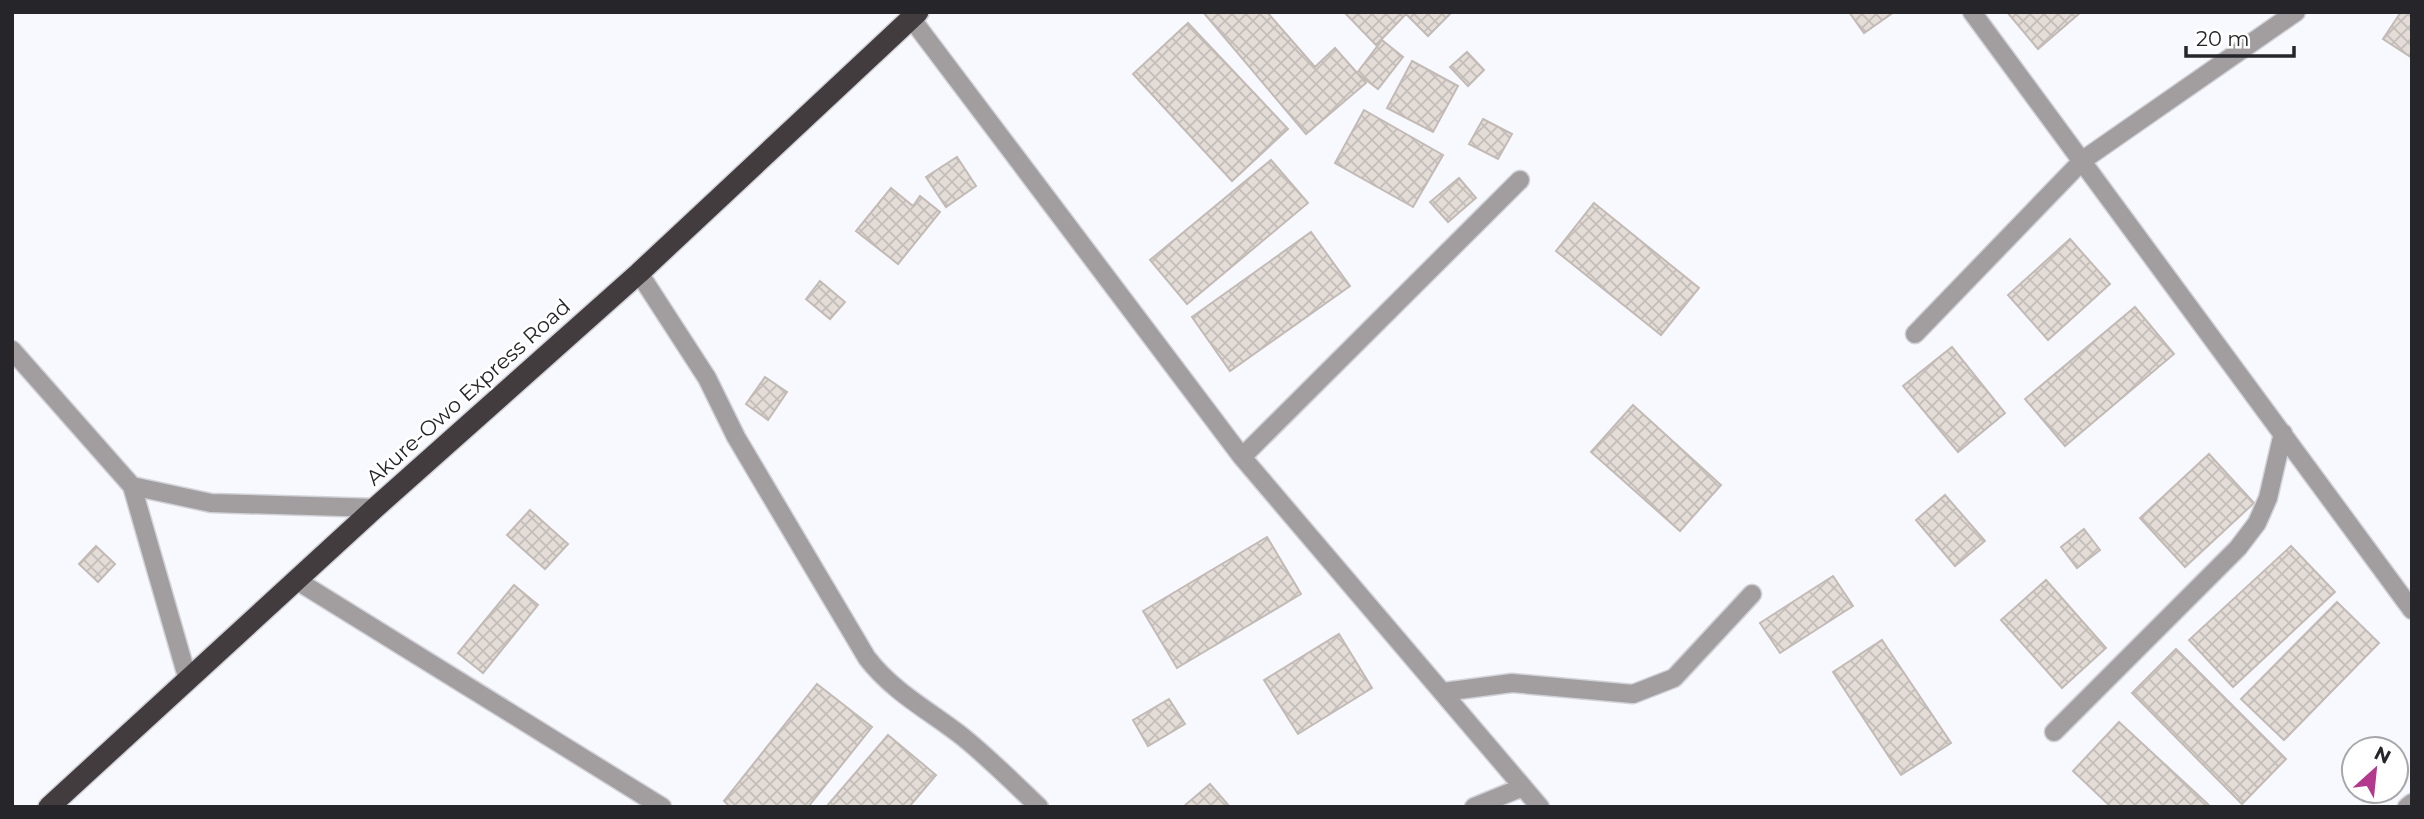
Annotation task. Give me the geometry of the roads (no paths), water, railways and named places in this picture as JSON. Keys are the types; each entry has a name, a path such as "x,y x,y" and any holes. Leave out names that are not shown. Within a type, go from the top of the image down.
{"highway":[{"name":"Akure-Owo Express Road","path":"49,807 374,508 639,273 915,15"}],"street":[{"path":"1972,12 2412,610"},
{"path":"1915,334 2083,160 2295,12"},
{"path":"915,15 1242,457 1540,807"},
{"path":"1242,457 1520,180"},
{"path":"639,273 707,378 736,437 867,658 881,676 900,693 975,747 1039,807"},
{"path":"12,350 132,486 188,680"},
{"path":"2054,732 2238,548 2257,523 2268,498 2283,433"},
{"path":"132,486 211,503 374,508"},
{"path":"296,580 662,807"},
{"path":"1443,692 1512,683 1633,694 1674,678 1752,594"},
{"path":"1474,807 1523,788"},
{"path":"2407,807 2412,803"}]}
